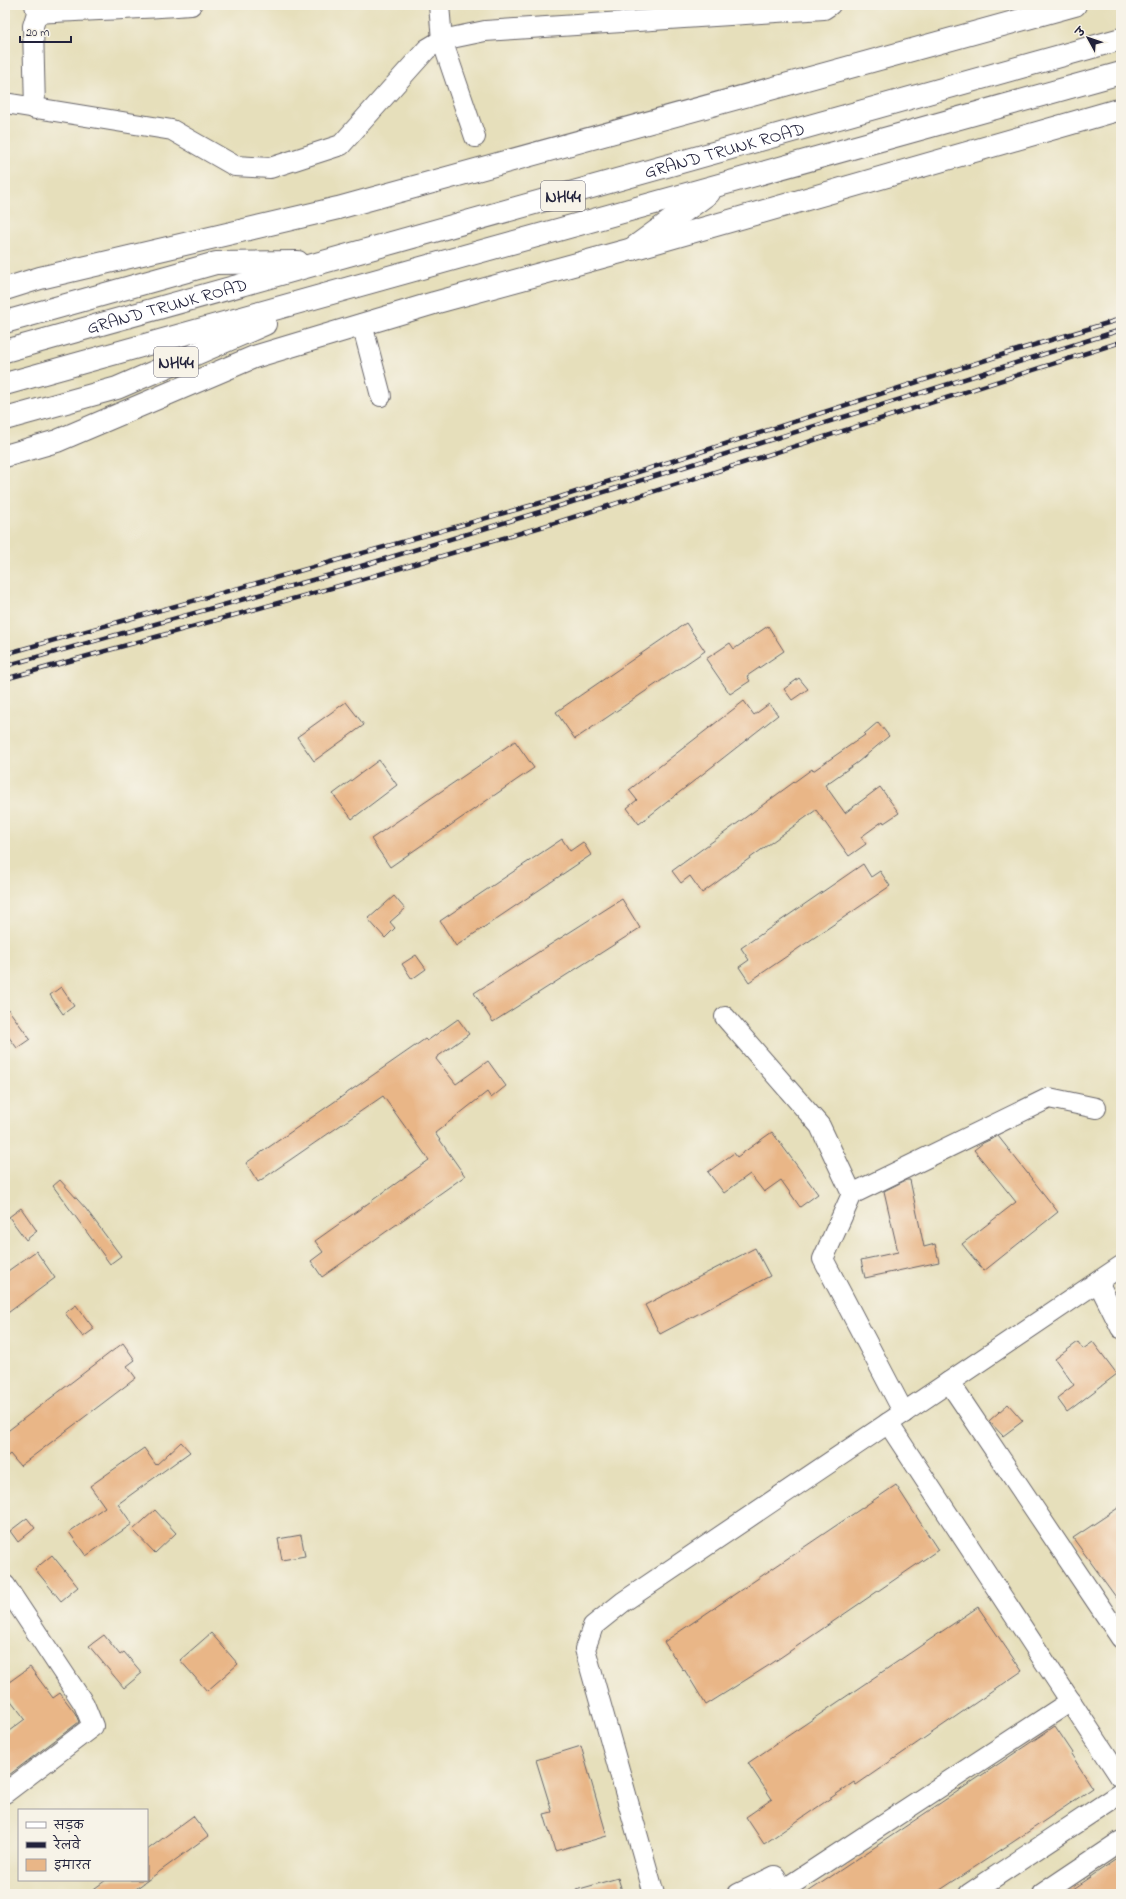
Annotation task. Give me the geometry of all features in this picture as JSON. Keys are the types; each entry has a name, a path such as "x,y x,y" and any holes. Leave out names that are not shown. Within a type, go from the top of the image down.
{"main road":[{"path":"5,289 40,278 338,208 1075,5"},
{"name":"GRAND TRUNK ROAD","path":"5,351 329,262 1121,39"},
{"name":"GRAND TRUNK ROAD","path":"5,384 1121,73"},
{"path":"5,456 57,441 254,357 442,300 632,249 1121,109"},
{"path":"632,249 719,185"},
{"name":"GRAND TRUNK ROAD","path":"5,322 216,263 329,262"},
{"name":"GRAND TRUNK ROAD","path":"5,419 117,388 342,290"}],"street":[{"path":"35,109 33,26 36,9 125,10 191,5"},
{"path":"439,5 442,40 475,137"},
{"path":"5,103 172,130 235,166 270,168 341,145 427,49 442,40 485,31 824,9 830,5"},
{"path":"362,324 381,396"},
{"path":"725,1017 820,1126 852,1194"},
{"path":"1096,1108 1049,1098 852,1194 823,1259 896,1418 1071,1701 1121,1778"},
{"path":"654,1894 584,1649 593,1626 623,1602 1121,1266"},
{"path":"1098,1282 1121,1328"},
{"path":"948,1382 1121,1638"},
{"path":"5,1584 84,1704 93,1726 5,1793"},
{"path":"738,1894 775,1876 783,1890 1071,1701"},
{"path":"969,1894 1121,1793"},
{"path":"1042,1894 1121,1841"}],"building":[{"path":"686,623 705,651 575,739 556,712"},
{"path":"768,626 784,651 747,676 750,681 730,694 706,659 730,643 734,649"},
{"path":"799,678 808,689 792,700 784,689"},
{"path":"744,701 754,715 769,704 778,715 639,824 627,808 637,800 629,790"},
{"path":"346,702 364,725 314,761 297,737"},
{"path":"878,722 889,736 858,762 825,785 845,813 880,787 899,813 884,823 883,821 861,837 866,844 849,856 816,810 702,893 690,876 681,883 672,871 812,769 813,771 865,735 864,734"},
{"path":"515,741 534,768 390,867 371,839"},
{"path":"379,760 397,785 352,819 333,794"},
{"path":"562,839 570,851 583,842 591,855 456,946 440,921"},
{"path":"863,864 871,877 880,871 890,886 749,982 739,967 749,960 741,948"},
{"path":"394,896 405,909 390,922 395,928 385,938 368,919"},
{"path":"622,899 640,928 493,1022 474,993"},
{"path":"416,955 426,969 412,979 402,964"},
{"path":"61,987 74,1006 63,1014 50,995"},
{"path":"5,1005 30,1039 17,1048 5,1032"},
{"path":"458,1019 469,1034 436,1059 456,1084 488,1061 506,1086 491,1098 487,1092 435,1133 465,1176 322,1277 311,1261 323,1252 315,1241 429,1160 383,1096 258,1182 246,1163 425,1039 427,1041"},
{"path":"772,1132 818,1194 800,1207 781,1180 764,1192 750,1174 724,1193 708,1172 734,1153 737,1157"},
{"path":"998,1136 1058,1212 984,1271 962,1244 1016,1202 974,1150 983,1143"},
{"path":"60,1180 86,1209 121,1256 110,1264 53,1186"},
{"path":"906,1180 910,1180 924,1247 935,1244 939,1262 865,1278 861,1260 898,1252 884,1191"},
{"path":"21,1208 37,1231 26,1240 9,1217"},
{"path":"755,1248 770,1276 660,1334 645,1305"},
{"path":"36,1251 55,1278 5,1315 5,1273"},
{"path":"76,1305 94,1329 83,1337 65,1313"},
{"path":"1078,1342 1083,1349 1093,1342 1117,1374 1067,1412 1057,1398 1074,1385 1055,1359"},
{"path":"123,1343 135,1360 127,1366 136,1378 20,1466 10,1454 5,1458 5,1433"},
{"path":"1008,1404 1023,1421 1003,1436 989,1421"},
{"path":"181,1442 190,1452 118,1504 132,1524 86,1556 69,1532 105,1507 90,1486 144,1448 156,1465"},
{"path":"896,1485 938,1550 771,1664 706,1705 684,1669 683,1670 664,1642"},
{"path":"1121,1506 1121,1604 1073,1538"},
{"path":"155,1510 176,1533 155,1553 133,1530"},
{"path":"27,1518 35,1528 18,1542 10,1531"},
{"path":"301,1535 305,1556 282,1560 278,1539"},
{"path":"52,1555 78,1587 61,1601 35,1569"},
{"path":"978,1607 1022,1671 856,1785 854,1782 764,1844 746,1817 772,1799 748,1763"},
{"path":"211,1633 238,1664 207,1691 180,1660"},
{"path":"104,1635 120,1655 124,1652 142,1673 124,1688 89,1646"},
{"path":"30,1667 53,1698 60,1693 75,1713 79,1722 5,1778 5,1734 25,1719 5,1693 5,1685"},
{"path":"1055,1726 1073,1753 1071,1754 1093,1788 1013,1842 934,1894 805,1894"},
{"path":"581,1746 607,1836 555,1851 544,1814 552,1812 536,1760"},
{"path":"193,1816 208,1836 148,1880 148,1849"},
{"path":"1121,1856 1121,1894 1065,1894"},
{"path":"618,1878 623,1894 576,1894 576,1890"},
{"path":"105,1881 147,1881 129,1894 87,1894"}],"railway":[{"path":"5,654 554,499 1014,351 1121,319"},
{"path":"5,666 348,570 556,507 1121,330"},
{"path":"5,679 353,582 558,522 1121,342"}]}
